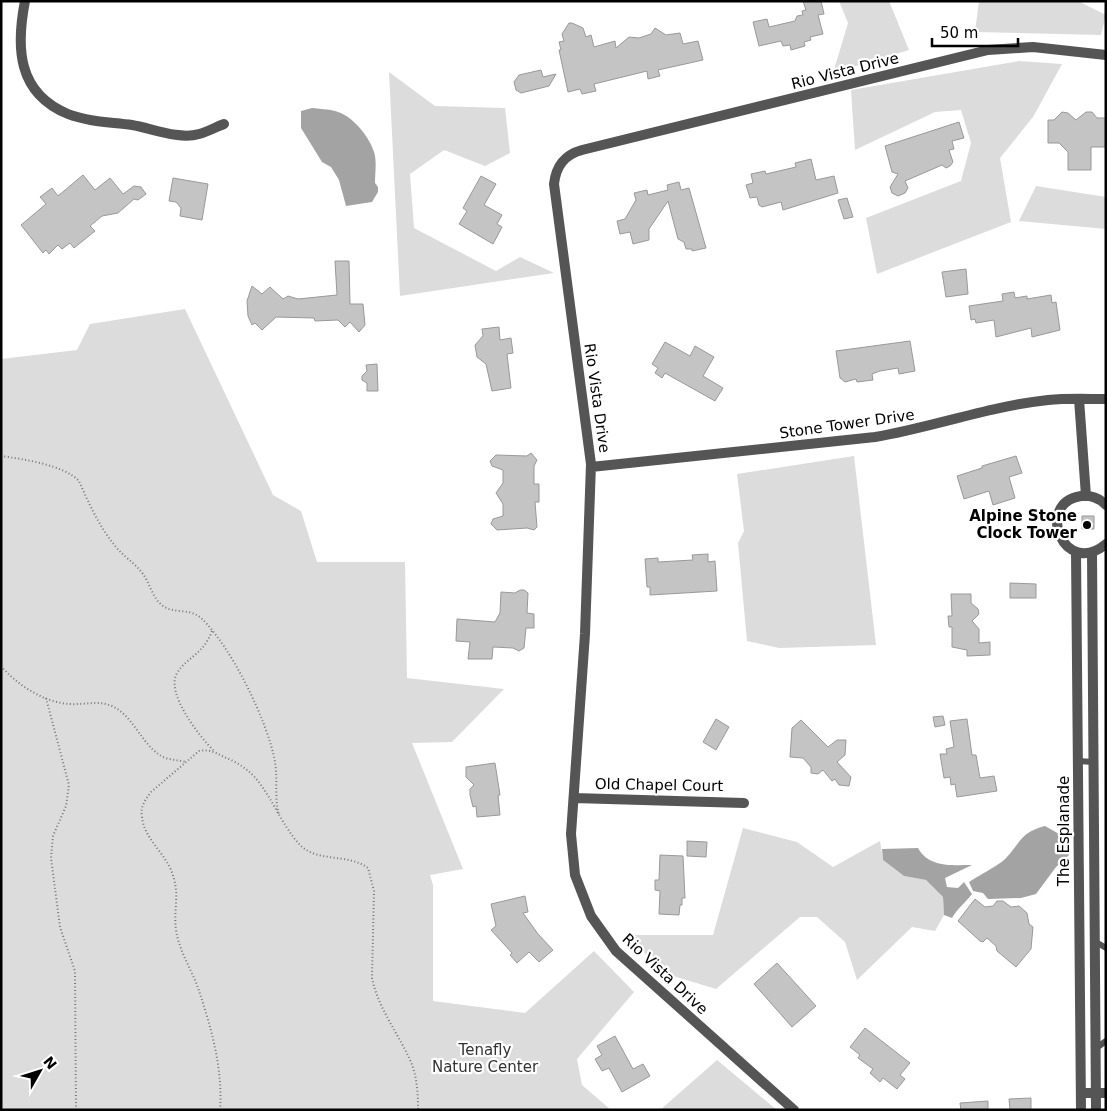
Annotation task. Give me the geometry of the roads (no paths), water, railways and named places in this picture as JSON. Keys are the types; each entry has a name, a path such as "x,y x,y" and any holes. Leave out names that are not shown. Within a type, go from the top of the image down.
{"street":[{"path":"25,1 19,44 26,72 34,87 44,98 69,114 111,124 133,125 153,132 198,135 224,124"},
{"name":"Rio Vista Drive","path":"794,1110 627,962 603,936 590,916 575,875 571,834 585,634 591,468 554,184 559,165 566,157 582,150 988,50 1033,47 1106,55"},
{"path":"1079,399 1086,496"},
{"name":"Stone Tower Drive","path":"591,468 875,437 911,431 1014,405 1049,400 1106,399"},
{"path":"1106,505 1095,497 1086,496 1069,501 1058,515 1058,533 1068,547 1076,552 1092,552 1106,544"},
{"name":"The Esplanade","path":"1076,552 1081,1110"},
{"name":"The Esplanade","path":"1092,552 1094,975 1096,1049 1101,1093 1096,1110"},
{"name":"Old Chapel Court","path":"574,798 744,803"},
{"path":"1081,1093 1101,1093"}],"lane":[{"path":"1078,761 1094,762"},
{"path":"1094,941 1106,948"},
{"path":"1080,975 1094,975"},
{"path":"1096,1049 1106,1041"}],"place":[{"name":"Alpine Stone Clock Tower","path":"1087,525"}],"park label":[{"name":"Tenafly Nature Center","path":"485,1058"}]}
